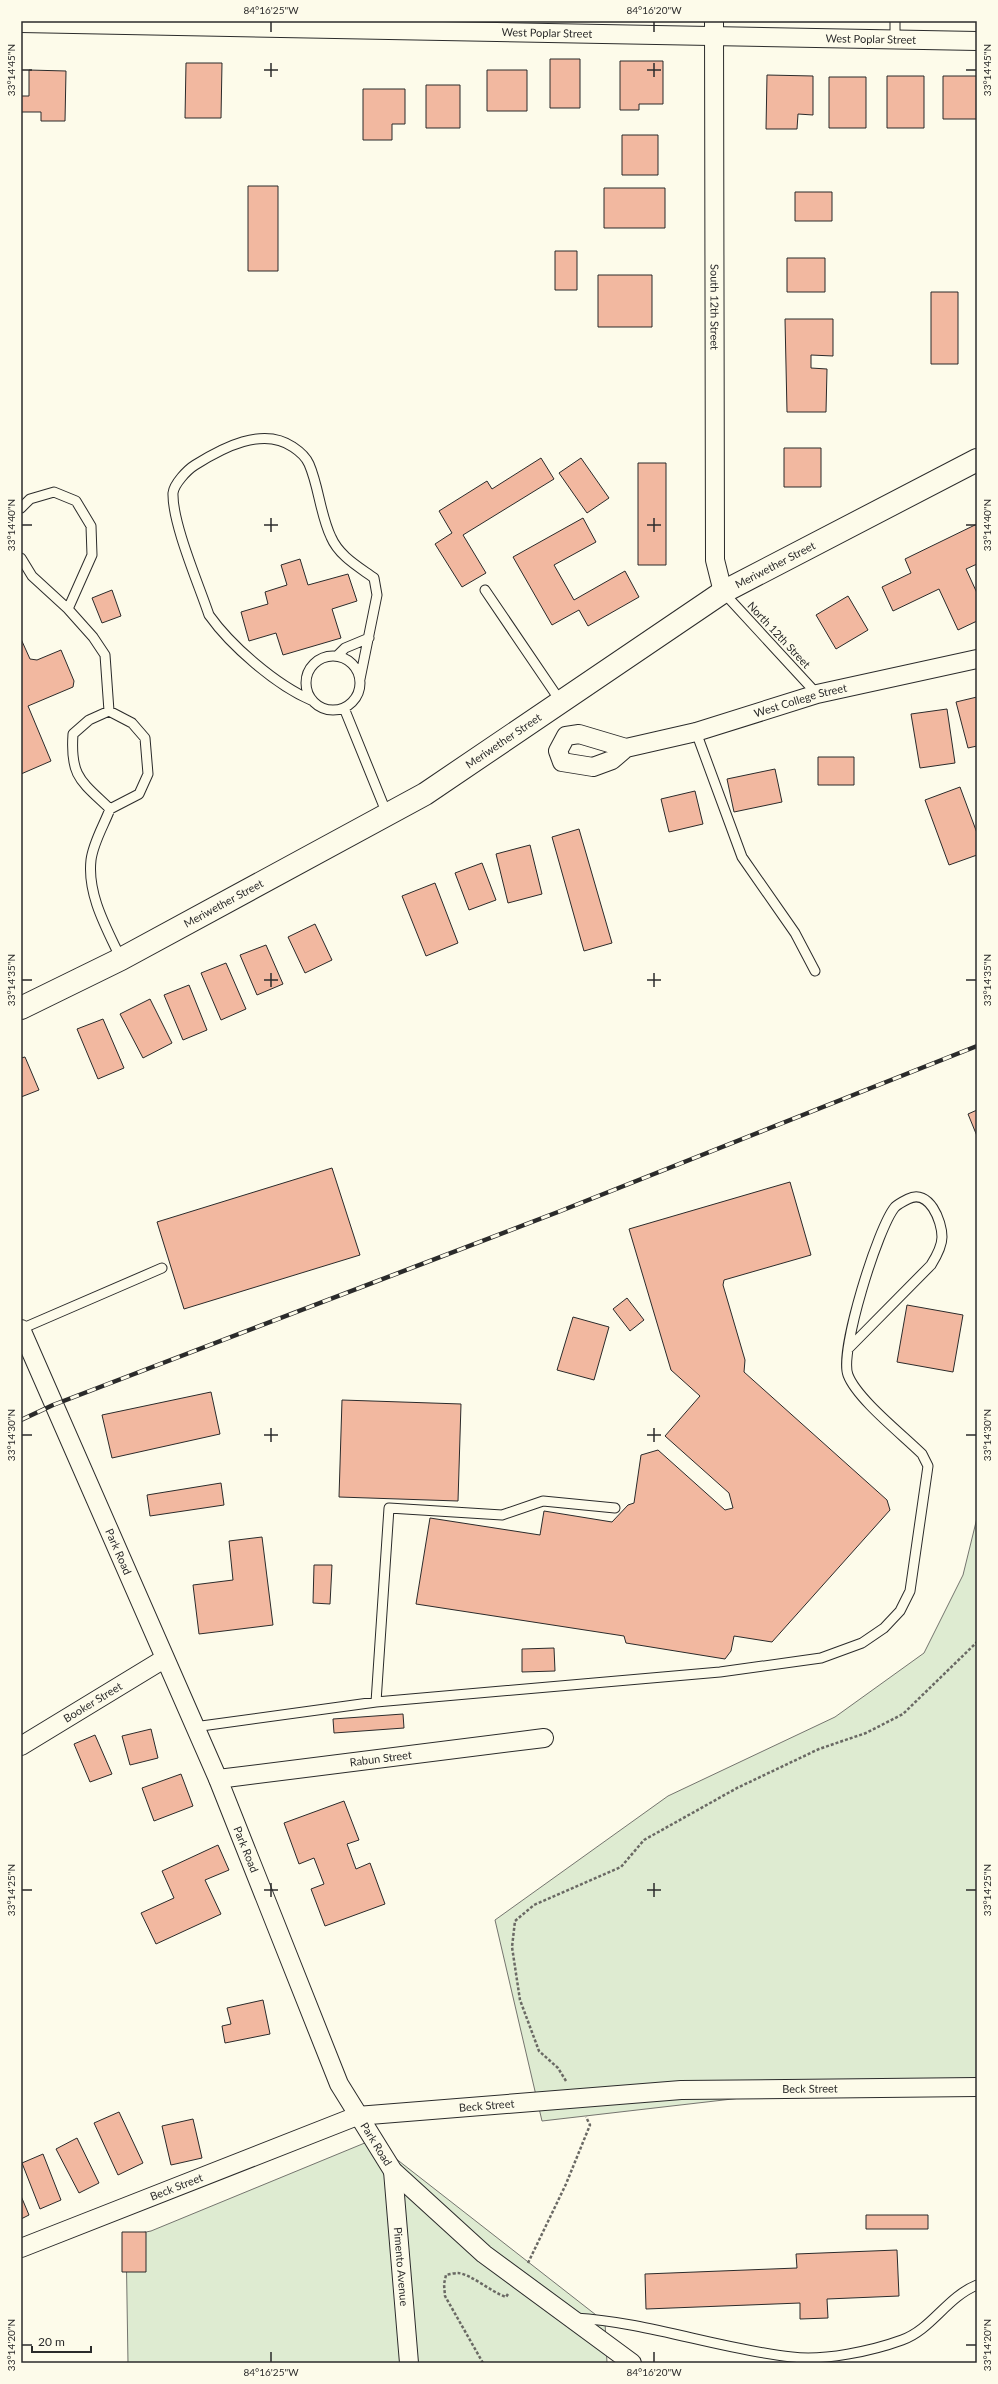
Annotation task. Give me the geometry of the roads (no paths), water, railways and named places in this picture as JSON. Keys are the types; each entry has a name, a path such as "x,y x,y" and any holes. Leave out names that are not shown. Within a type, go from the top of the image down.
{"street":[{"name":"West Poplar Street","path":"21,23 713,28 895,39 977,41"},
{"name":"South 12th Street","path":"713,28 715,560 723,592"},
{"name":"Meriwether Street","path":"21,1008 121,959 425,794 723,592 977,460"},
{"name":"West College Street","path":"626,748 696,732 817,694 977,659"},
{"name":"Park Road","path":"21,1329 218,1780 339,2084 357,2116 393,2171 484,2254 632,2363"},
{"name":"Booker Street","path":"21,1746 164,1659"},
{"name":"Rabun Street","path":"218,1780 544,1738"},
{"name":"Beck Street","path":"21,2248 357,2116 681,2090 977,2087"},
{"name":"Pimento Avenue","path":"393,2171 409,2363"}],"lane":[{"path":"895,21 895,39"},
{"path":"262,437 277,439 300,452 309,464 331,538 345,557 374,578 377,595 369,638 357,696 344,708 327,710 275,680 217,627 209,615 175,514 173,492 181,478 192,466 220,450 262,437"},
{"path":"21,508 30,499 54,492 76,501 91,526 92,555 68,609"},
{"path":"21,558 32,576 68,609 93,637 105,655 109,711"},
{"path":"485,590 561,702"},
{"name":"North 12th Street","path":"723,592 817,694"},
{"path":"311,700 307,692 307,673 319,660 337,656 345,648 369,638"},
{"path":"337,656 352,664 360,679"},
{"path":"344,708 387,814"},
{"path":"109,711 132,723 145,738 148,774 139,794 110,809 91,859 91,878 98,909 121,959"},
{"path":"109,711 89,720 73,734 71,758 80,779 110,809"},
{"path":"696,732 742,857 795,933 815,972"},
{"path":"194,1727 376,1702 720,1672 821,1658 862,1643 884,1628 900,1611 910,1591 928,1466 922,1454 857,1391 848,1374 846,1361 848,1349 864,1280 880,1234 895,1207 910,1198 924,1199 933,1206 940,1222 942,1238 938,1254 931,1265 876,1323 848,1349"},
{"path":"21,1329 162,1268"},
{"path":"376,1702 389,1508 502,1515 543,1501 615,1508"},
{"path":"570,2318 613,2320 673,2335 793,2357 830,2356 874,2349 904,2340 918,2330 952,2300 977,2285"}],"railway":[{"path":"21,1420 53,1405 558,1212 977,1046"}]}
